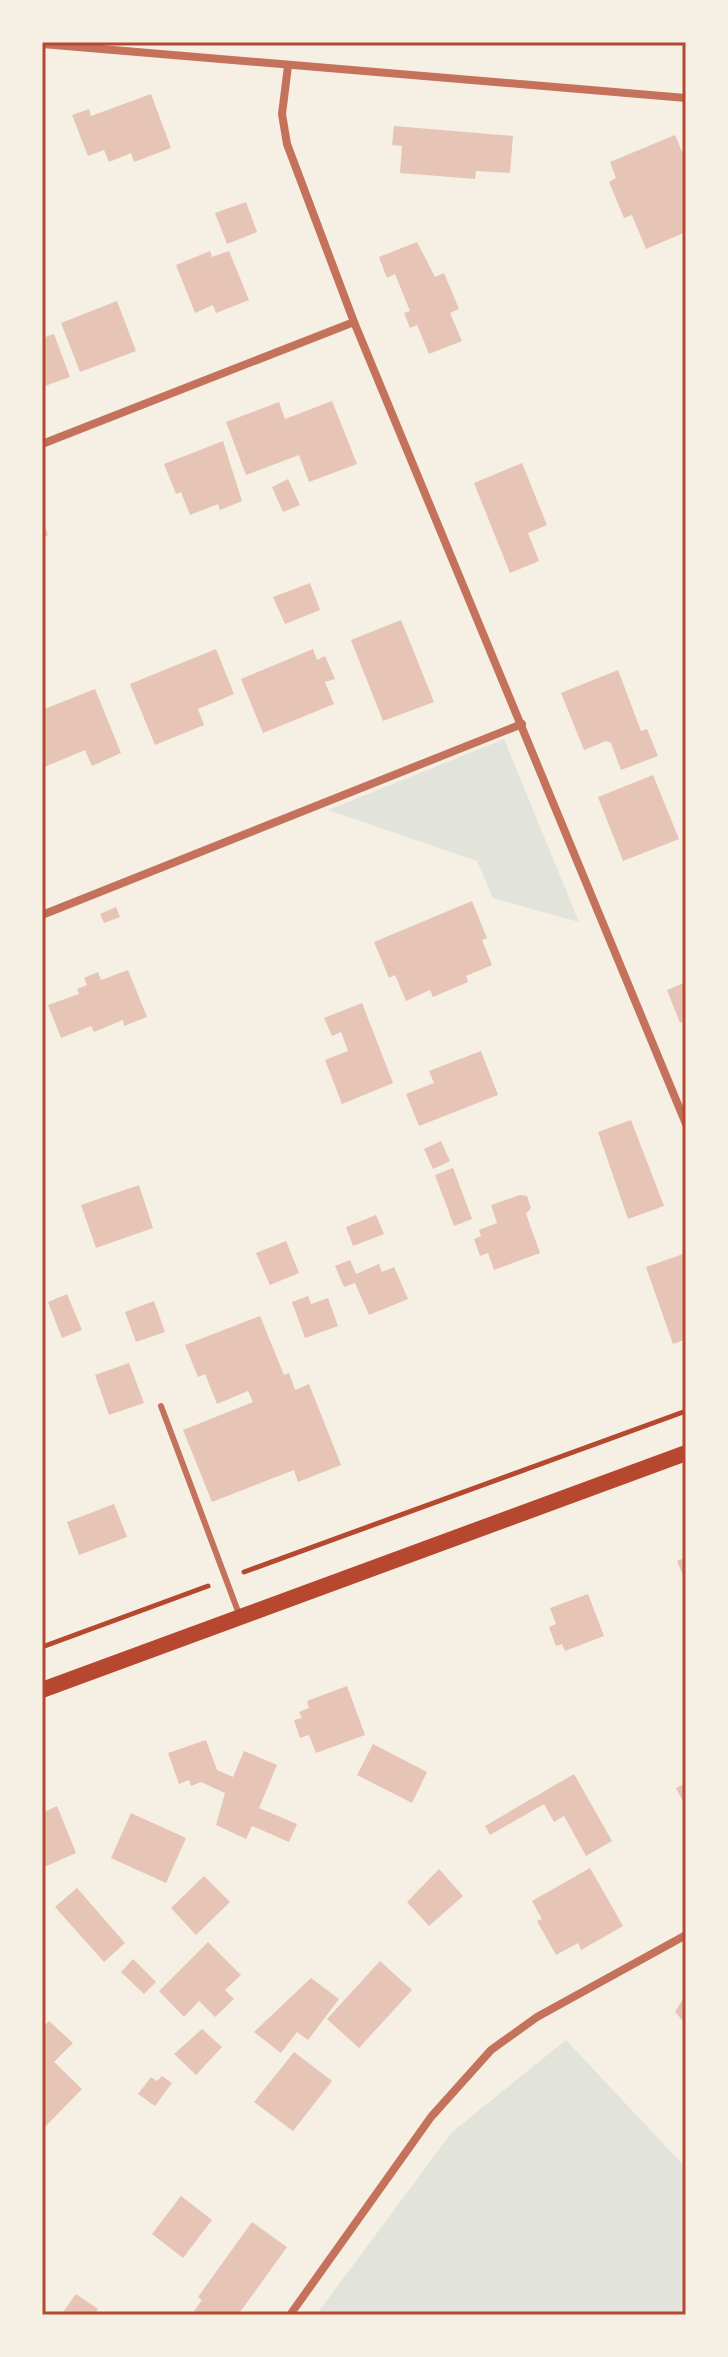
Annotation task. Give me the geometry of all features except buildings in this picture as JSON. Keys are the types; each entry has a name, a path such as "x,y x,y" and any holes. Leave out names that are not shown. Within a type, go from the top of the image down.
{"main road":[{"path":"42,1690 686,1453"}],"street":[{"path":"42,44 686,98"},
{"path":"288,66 282,114 287,144 354,322 686,1124"},
{"path":"42,444 354,322"},
{"path":"42,915 522,724"},
{"path":"290,2315 431,2117 491,2050 537,2017 686,1935"}],"lane":[{"path":"161,1406 240,1617"}],"path":[{"path":"42,1647 686,1411"}],"shaded area":[{"path":"504,739 579,922 493,898 477,861 328,810"},
{"path":"566,2040 686,2168 686,2315 316,2315 452,2132"}]}
